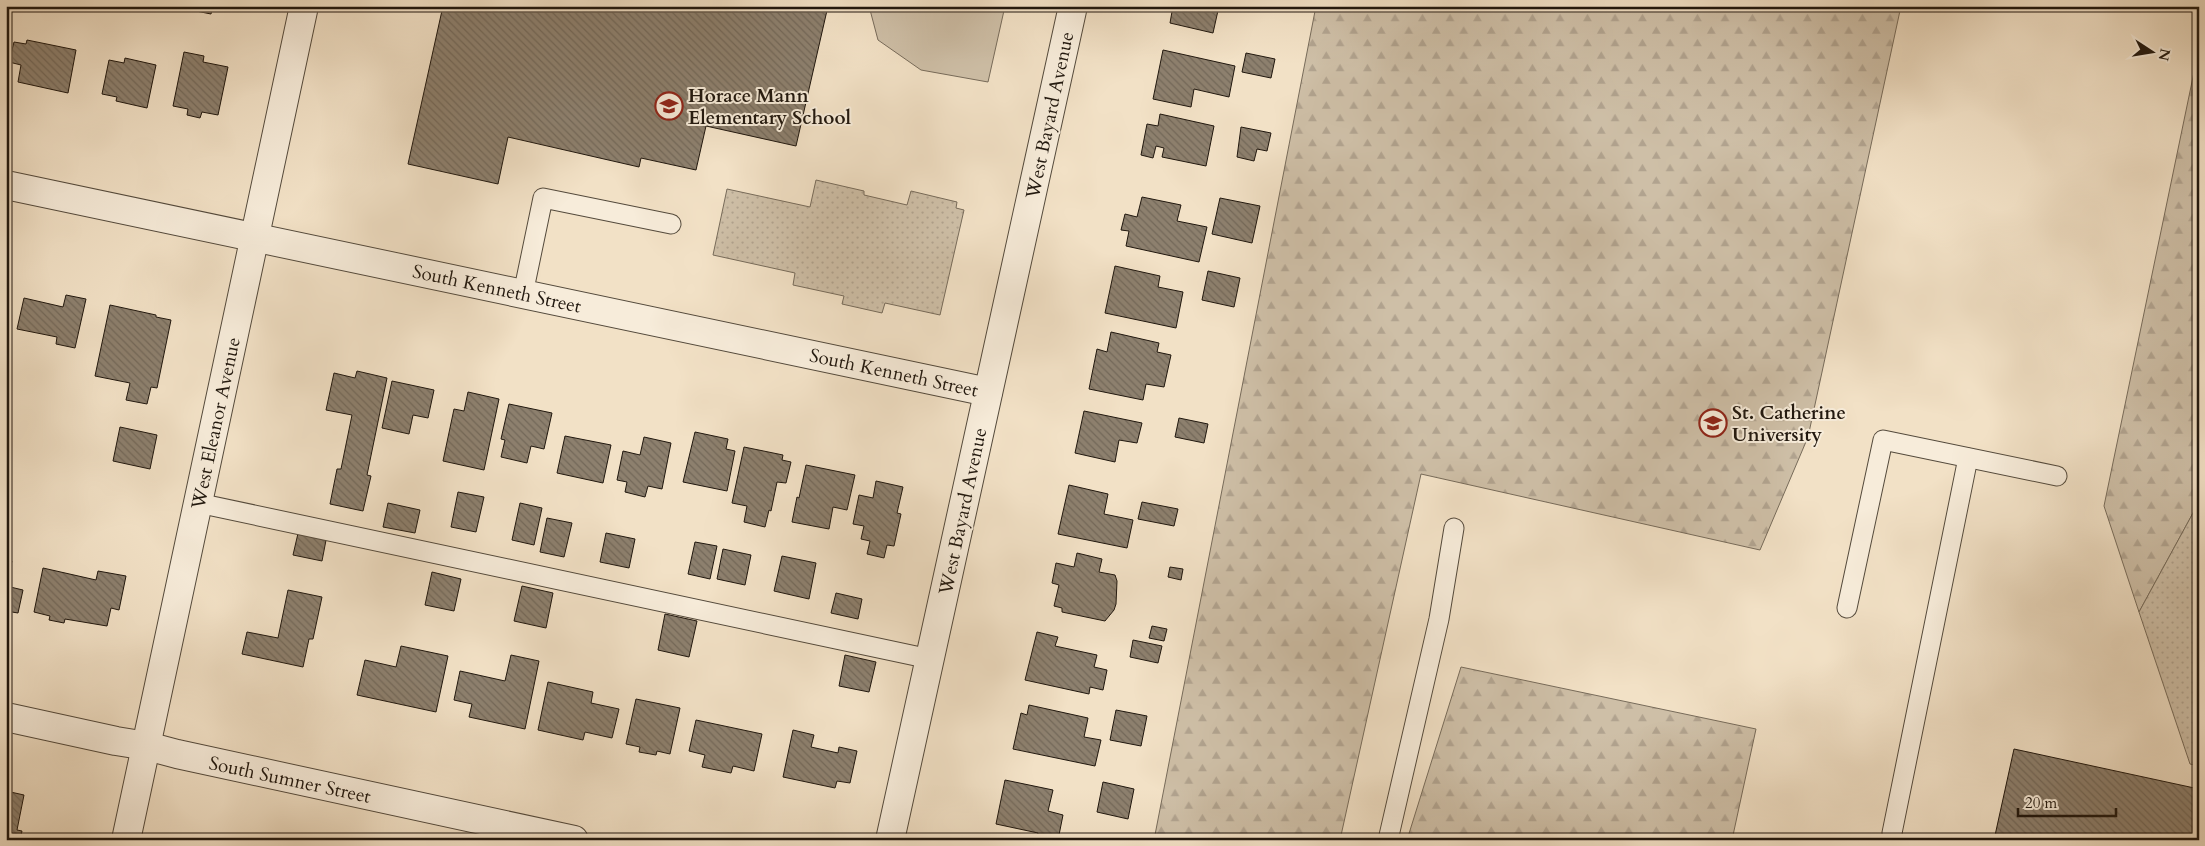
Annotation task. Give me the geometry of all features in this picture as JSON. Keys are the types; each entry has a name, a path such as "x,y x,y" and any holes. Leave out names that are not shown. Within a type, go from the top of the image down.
{"street":[{"name":"West Eleanor Avenue","path":"126,840 304,6"},
{"name":"West Bayard Avenue","path":"890,840 1073,6"},
{"name":"South Kenneth Street","path":"6,185 988,392"},
{"name":"South Sumner Street","path":"6,717 574,840"}],"lane":[{"path":"522,294 544,198 671,224"},
{"path":"1847,608 1883,440 2057,476"},
{"path":"1893,840 1892,833 1968,458"},
{"path":"198,503 930,659"},
{"path":"1388,840 1439,619 1454,528"}],"green space":[{"path":"869,6 1005,6 988,82 921,70 878,40"},
{"path":"1316,6 1901,6 1808,437 1760,550 1421,474 1340,840 1154,840"},
{"path":"2199,48 2199,502 2139,612 2104,506"},
{"path":"816,180 864,191 864,195 907,205 911,191 957,202 956,208 964,210 940,315 885,303 882,313 842,304 844,296 793,285 795,273 713,255 727,189 810,207"},
{"path":"2199,502 2199,766 2190,764 2139,612"},
{"path":"1461,667 1756,729 1732,840 1407,840"}],"building":[{"path":"182,6 213,6 211,14 181,8"},
{"name":"Horace Mann Elementary School","path":"443,6 828,6 796,146 706,126 696,170 641,158 639,167 508,137 498,184 408,164"},
{"path":"1173,6 1219,6 1213,33 1170,23"},
{"path":"27,40 76,50 68,93 18,82 21,65 9,62 14,42 26,44"},
{"path":"1163,50 1235,66 1229,97 1194,89 1191,107 1153,99"},
{"path":"184,52 204,56 203,62 228,67 218,115 202,112 200,118 187,115 188,109 173,106"},
{"path":"1246,53 1275,59 1271,78 1242,72"},
{"path":"125,58 156,65 147,108 116,101 117,97 102,94 109,60 124,63"},
{"path":"1160,114 1214,126 1206,166 1162,157 1164,148 1156,146 1153,158 1141,155 1147,124 1158,126"},
{"path":"1241,127 1271,133 1267,151 1257,149 1254,161 1237,157"},
{"path":"1142,197 1181,205 1177,221 1207,227 1199,262 1126,246 1129,231 1121,230 1125,214 1137,217"},
{"path":"1220,198 1260,206 1252,243 1212,234"},
{"path":"1115,266 1160,276 1158,287 1183,292 1176,328 1105,313"},
{"path":"1208,271 1240,278 1234,307 1202,300"},
{"path":"66,295 86,299 75,348 56,344 57,337 17,329 24,298 63,307"},
{"path":"110,305 171,320 157,388 151,387 147,404 126,400 130,383 95,376"},
{"path":"1111,332 1159,343 1157,352 1171,355 1164,387 1146,384 1143,400 1089,389 1097,349 1107,352"},
{"path":"357,371 387,378 367,475 371,476 363,511 330,504 337,469 341,469 352,415 326,410 334,373 355,378"},
{"path":"392,381 434,390 428,418 413,415 409,434 382,428"},
{"path":"468,392 499,399 484,470 443,461 454,409 464,411"},
{"path":"509,404 552,413 544,449 531,446 527,463 501,457 505,440 501,439"},
{"path":"1084,411 1142,423 1137,443 1119,440 1115,462 1075,453"},
{"path":"1179,418 1208,424 1204,443 1175,437"},
{"path":"120,427 157,435 150,469 113,461"},
{"path":"695,432 728,439 726,449 735,451 727,491 683,482"},
{"path":"565,436 611,445 603,483 557,473"},
{"path":"644,437 671,443 662,489 648,486 645,497 625,492 627,482 617,480 623,451 640,455"},
{"path":"744,447 783,455 782,460 791,462 786,483 777,482 771,511 769,510 765,527 744,522 747,506 732,503"},
{"path":"806,465 855,475 847,510 833,507 829,529 792,522"},
{"path":"876,481 903,487 897,513 901,514 894,546 887,545 884,558 867,554 870,541 861,539 864,526 853,524 859,495 873,498"},
{"path":"1069,485 1108,494 1104,514 1133,520 1127,548 1058,534"},
{"path":"458,492 484,497 476,532 451,527"},
{"path":"1142,502 1178,509 1174,526 1138,519"},
{"path":"388,503 420,510 415,533 383,527"},
{"path":"520,503 542,508 534,545 512,540"},
{"path":"547,518 572,523 564,557 540,552"},
{"path":"299,529 327,535 322,561 293,555"},
{"path":"606,533 635,539 629,568 600,562"},
{"path":"695,542 717,546 710,579 688,574"},
{"path":"723,549 751,555 745,585 717,579"},
{"path":"1077,553 1102,559 1099,572 1115,575 1117,581 1116,604 1114,610 1105,621 1062,612 1062,608 1054,606 1059,585 1052,583 1056,563 1074,567"},
{"path":"782,556 816,563 809,599 774,591"},
{"path":"6,560 12,561 6,586"},
{"path":"1170,567 1183,569 1181,580 1168,577"},
{"path":"43,568 96,580 98,571 126,576 119,610 111,608 107,626 65,619 64,623 49,620 50,616 34,612"},
{"path":"432,572 461,579 454,611 425,605"},
{"path":"6,586 23,590 18,613 6,611"},
{"path":"522,586 553,593 546,628 514,621"},
{"path":"288,590 322,597 313,639 309,639 303,667 242,654 247,632 278,638"},
{"path":"836,593 862,599 858,619 831,613"},
{"path":"665,614 697,621 689,657 658,650"},
{"path":"1152,626 1167,629 1164,641 1149,638"},
{"path":"1037,632 1058,637 1055,646 1097,655 1094,667 1107,670 1103,690 1090,687 1089,694 1025,680"},
{"path":"1133,640 1162,646 1158,663 1130,657"},
{"path":"401,646 448,656 436,712 357,695 365,660 396,667"},
{"path":"511,655 539,661 525,729 469,717 472,704 454,700 460,671 505,681"},
{"path":"845,655 876,662 869,692 839,686"},
{"path":"548,682 593,692 591,703 619,709 612,738 585,732 583,740 538,730"},
{"path":"636,699 680,708 670,754 657,751 656,755 639,752 640,747 626,744"},
{"path":"1029,705 1088,718 1084,737 1101,740 1095,766 1013,749 1021,713 1027,715"},
{"path":"1116,710 1147,716 1141,746 1110,740"},
{"path":"696,720 762,734 754,771 733,766 731,773 702,767 705,755 689,751"},
{"path":"793,730 814,735 811,747 838,753 839,747 857,751 850,783 837,781 835,788 783,777"},
{"path":"2014,749 2199,789 2199,840 1994,840"},
{"path":"1005,780 1053,790 1048,811 1063,815 1058,840 1037,837 1038,833 996,824"},
{"path":"1103,782 1134,789 1128,819 1097,812"},
{"path":"6,791 24,795 17,830 22,831 20,840 6,840"}],"place":[{"name":"Horace Mann Elementary School","path":"669,106"},
{"name":"St. Catherine University","path":"1713,423"}]}
